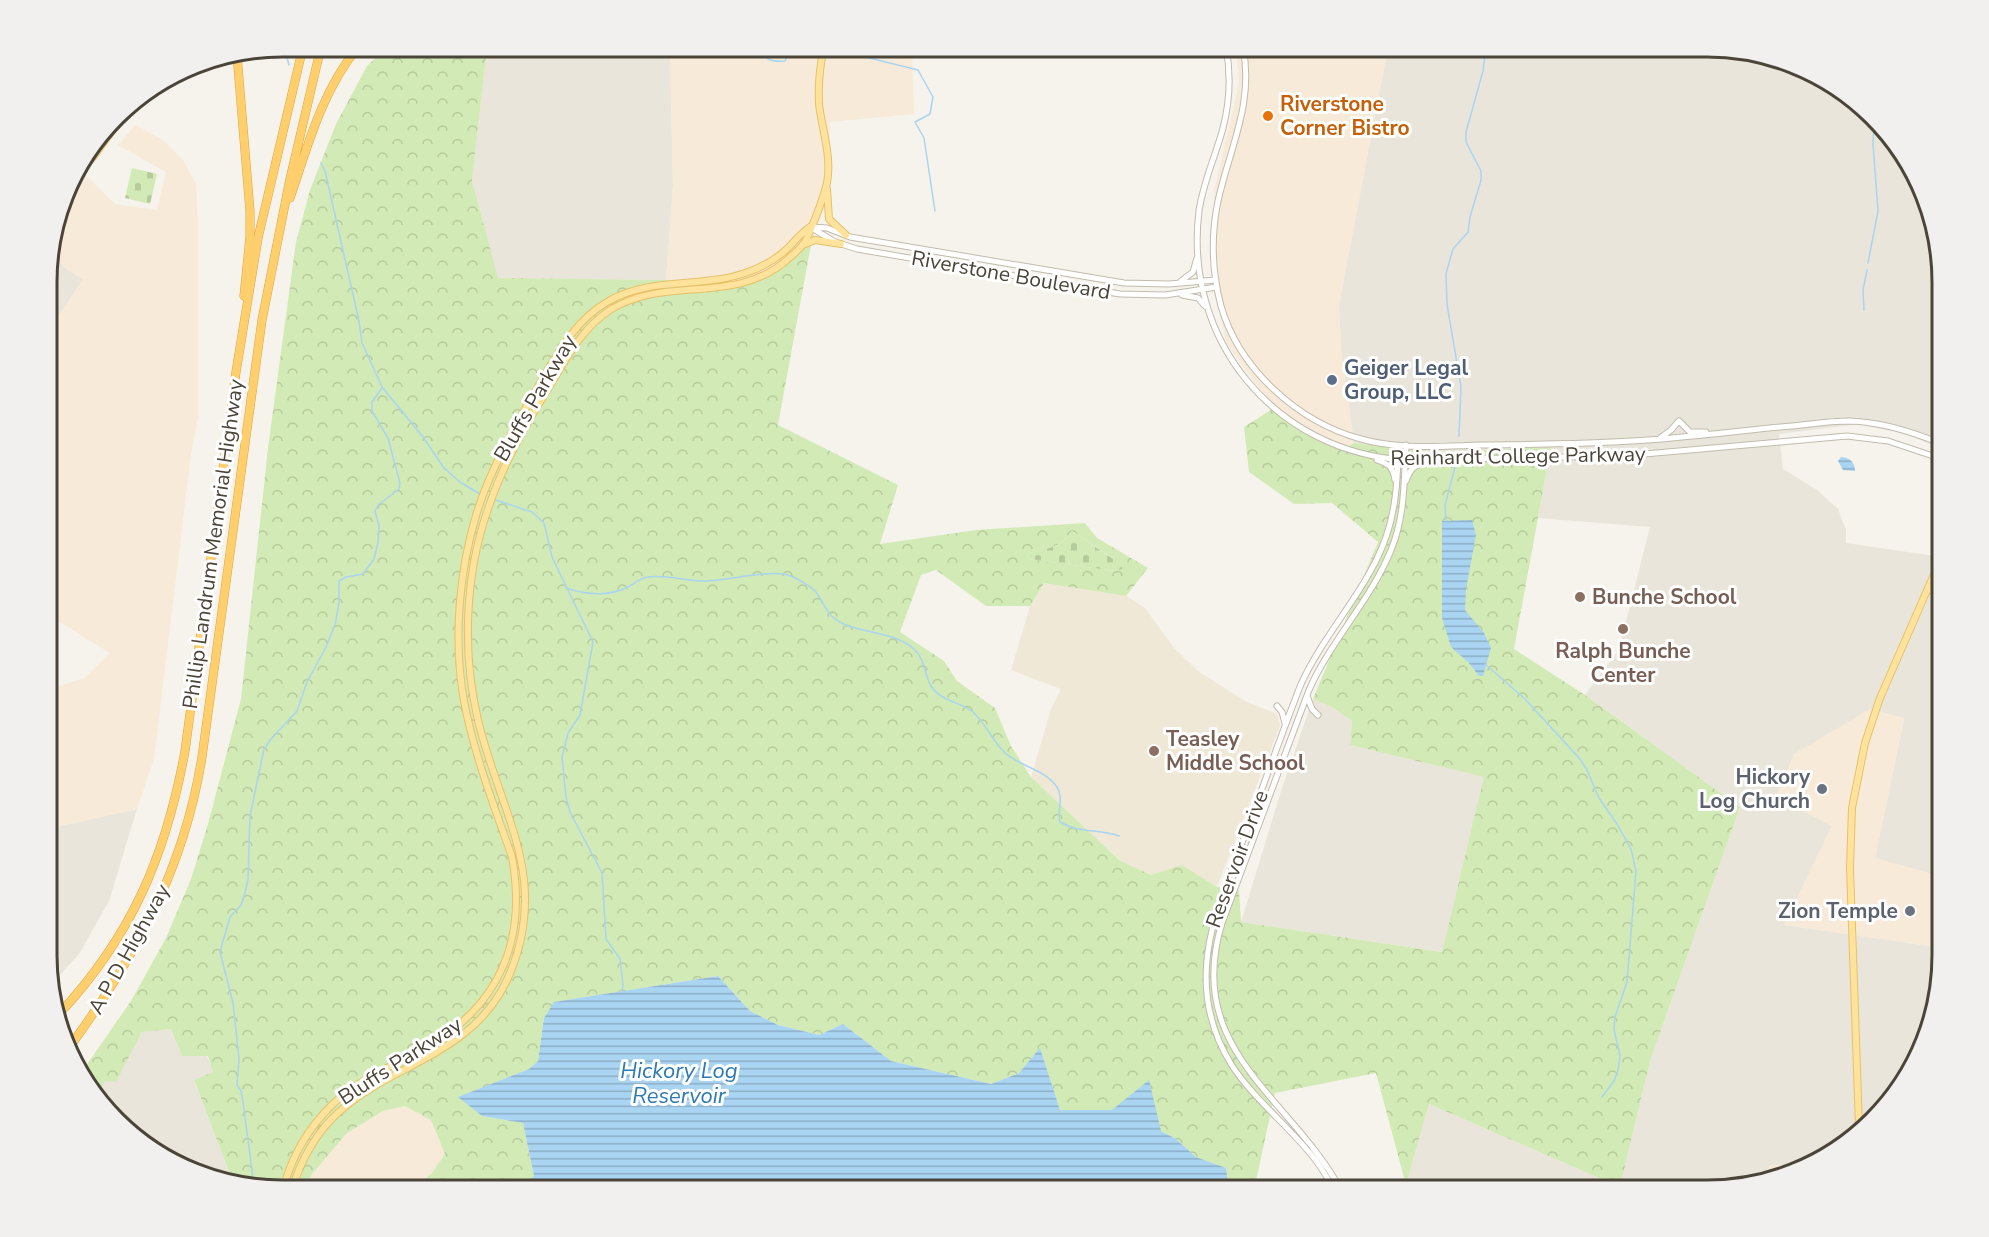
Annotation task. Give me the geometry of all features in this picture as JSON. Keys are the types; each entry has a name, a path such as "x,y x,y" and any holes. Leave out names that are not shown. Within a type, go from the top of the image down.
{"highway":[{"name":"Phillip Landrum Memorial Highway","path":"64,1009 97,969 129,920 153,870 174,808 185,751 236,372 258,237 300,57"},
{"name":"Phillip Landrum Memorial Highway","path":"243,459 262,320 279,230 318,57"},
{"path":"279,230 324,102 339,72 350,57"},
{"path":"236,372 250,228 237,61"},
{"name":"A P D Highway","path":"74,1040 114,982 146,927 174,867 189,823 202,757 243,459"}],"main road":[{"path":"823,57 819,90 826,142 829,219 846,235"},
{"path":"810,227 827,183"},
{"name":"Bluffs Parkway","path":"297,1180 316,1137 339,1111 362,1094 457,1040 476,1022 506,982 524,929 526,902 520,854 477,717 471,681 468,636 476,554 486,513 522,433 577,341 595,322 613,309 632,300 659,292 725,288 763,276 785,263 800,248 807,239 810,227"},
{"name":"Bluffs Parkway","path":"285,1180 298,1151 314,1124 333,1104 356,1086 455,1029 480,1005 494,985 507,958 514,932 517,901 512,857 480,763 464,699 459,637 466,558 477,512 510,435 572,331 606,302 645,286 725,278 747,272 777,257 799,234 810,227"},
{"path":"800,248 815,240 841,244"},
{"path":"696,281 697,290"},
{"path":"537,390 544,394"},
{"path":"1859,1121 1850,873 1852,808 1858,766 1868,731 1932,579"},
{"path":"1909,633 1932,588"},
{"path":"495,806 504,804"}],"street":[{"name":"Reinhardt College Parkway","path":"1227,57 1228,104 1223,129 1200,205 1198,254 1201,280 1209,313 1231,358 1262,397 1301,429 1324,441 1356,452 1402,460 1631,456 1847,436 1896,443 1932,456"},
{"name":"Reinhardt College Parkway","path":"1244,57 1245,100 1216,213 1214,252 1217,287 1222,310 1234,337 1250,362 1278,393 1305,414 1333,429 1370,442 1398,445 1586,443 1731,433 1850,421 1899,429 1932,441"},
{"name":"Riverstone Boulevard","path":"810,227 827,228 846,235 1116,281 1151,284 1216,280"},
{"name":"Riverstone Boulevard","path":"810,227 822,236 857,249 1114,293 1172,294 1217,287"},
{"path":"1178,283 1193,272 1198,254"},
{"path":"1172,294 1192,295 1198,298 1209,313"},
{"path":"1658,439 1679,421 1690,432 1731,433"},
{"name":"Reservoir Drive","path":"1335,1180 1310,1142 1240,1060 1222,1021 1215,985 1216,949 1222,923 1306,696 1319,668 1377,579 1399,528 1404,488 1402,460 1398,445"},
{"name":"Reservoir Drive","path":"1328,1180 1313,1157 1252,1091 1231,1064 1214,1026 1206,992 1206,958 1214,917 1301,684 1316,654 1379,555 1390,523 1406,445"},
{"path":"1356,452 1390,466 1393,470 1396,489"},
{"path":"1404,488 1409,471 1414,466 1439,460"},
{"path":"1306,696 1317,715"},
{"path":"1277,706 1282,712 1286,725"}],"shaded area":[{"path":"486,57 670,57 673,186 666,280 497,278 472,181"},
{"path":"670,57 912,57 914,114 830,122 829,195 814,234 780,266 756,277 713,285 666,280 673,186"},
{"path":"1237,57 1386,57 1339,305 1341,350 1354,443 1343,449 1310,434 1274,408 1226,343 1210,256 1215,187 1239,83"},
{"path":"1386,57 1722,57 1751,61 1807,80 1844,103 1886,145 1902,169 1920,209 1928,238 1932,267 1932,445 1905,434 1859,424 1779,434 1783,469 1817,490 1838,509 1846,530 1846,543 1932,556 1932,875 1875,858 1904,719 1776,797 1832,826 1784,925 1932,946 1928,999 1920,1028 1902,1068 1886,1092 1866,1114 1844,1134 1820,1150 1788,1165 1769,1166 1769,1171 1751,1176 1722,1180 1622,1180 1650,1061 1740,807 1585,695 1619,649 1650,527 1538,518 1551,447 1432,452 1354,443 1341,350 1339,305"},
{"path":"136,125 163,140 183,160 196,184 198,418 191,454 154,759 137,809 57,827 57,687 84,678 110,653 57,621 57,318 83,279 69,271 58,260 61,238 69,209 84,174 115,204 157,210 166,172 118,145"},
{"path":"58,261 83,279 57,318"},
{"name":"Teasley Middle School","path":"1044,583 1126,596 1145,608 1174,648 1198,671 1245,701 1277,714 1280,725 1217,887 1182,866 1151,875 1119,860 1031,777 1051,709 1061,689 1011,670 1030,606"},
{"path":"1313,699 1332,707 1352,721 1350,745 1485,777 1443,952 1241,922 1282,788"},
{"path":"1870,709 1904,718 1875,858 1932,874 1932,946 1784,925 1832,826 1776,797 1794,754"},
{"path":"137,809 109,901 79,954 58,977 57,970 57,827"},
{"path":"171,1029 182,1056 207,1056 214,1072 194,1081 230,1174 196,1163 169,1150 145,1134 101,1089 105,1081 116,1081 142,1032"},
{"path":"1429,1104 1604,1180 1407,1180"},
{"path":"405,1106 431,1120 445,1154 432,1173 424,1180 309,1180 347,1133 383,1111"},
{"path":"1788,1165 1769,1171 1769,1166"}],"green space":[{"path":"376,57 486,57 472,181 498,278 666,280 713,285 756,277 780,266 814,234 778,425 898,485 880,544 976,530 1085,523 1097,538 1148,568 1126,596 1044,583 1030,606 986,606 936,570 921,575 900,632 944,661 957,681 995,708 1011,746 1031,777 1119,860 1151,875 1182,865 1217,887 1239,890 1241,922 1442,952 1484,777 1350,745 1352,721 1332,707 1313,699 1378,542 1332,503 1294,504 1249,472 1244,427 1274,408 1310,434 1343,449 1354,443 1432,452 1551,447 1514,649 1585,695 1740,807 1650,1061 1622,1180 1604,1180 1429,1104 1407,1180 1405,1180 1376,1073 1275,1093 1256,1180 1228,1180 1226,1168 1196,1157 1176,1139 1112,1110 1060,1110 1040,1049 1019,1073 991,1084 891,1061 843,1024 819,1035 778,1025 750,1011 718,976 555,1002 544,1018 538,1061 529,1069 459,1097 482,1116 523,1123 534,1176 530,1180 424,1180 445,1154 431,1120 405,1106 383,1111 347,1133 309,1180 267,1180 230,1174 194,1080 213,1072 208,1056 182,1056 171,1029 142,1032 116,1082 105,1081 101,1089 86,1066 131,1001 166,938 191,879 241,699 268,448 296,242 310,190 336,124 367,66","holes":["1072,531 1111,557 1122,568 1115,571 1029,559 1027,554 1057,545"]},
{"path":"132,168 157,174 150,204 125,198"},
{"path":"1072,531 1122,565 1122,569 1115,571 1029,559 1027,554 1063,542"}],"water":[{"path":"1841,457 1851,461 1855,471 1843,470 1838,461"},
{"path":"1472,520 1476,535 1466,589 1465,610 1484,633 1491,648 1483,676 1479,676 1469,663 1451,647 1442,618 1442,521"},
{"name":"Hickory Log Reservoir","path":"718,976 750,1011 778,1025 819,1035 843,1024 891,1061 991,1084 1019,1073 1040,1048 1060,1110 1112,1110 1149,1080 1161,1131 1176,1139 1196,1157 1226,1168 1228,1180 530,1180 534,1176 523,1123 482,1116 458,1097 529,1069 538,1061 544,1018 554,1002"}],"waterway":[{"path":"287,57 289,65"},
{"path":"765,57 775,61 785,61 787,57"},
{"path":"865,57 918,70 933,97 930,114 915,122 924,138 935,211"},
{"path":"1459,436 1461,387 1447,304 1446,274 1453,249 1468,232 1481,180 1481,171 1466,142 1466,132 1485,57"},
{"path":"1868,263 1878,211 1874,131"},
{"path":"321,163 325,171 362,343 382,387 423,437 444,468 460,482 480,494"},
{"path":"1864,310 1863,290 1867,270"},
{"path":"253,1178 243,1102 237,1085 239,1059 233,1003 220,952 230,917 241,905 245,893 248,879 250,816 264,749 297,711 307,682 335,625 339,603 339,581 346,577 363,574 374,559 379,526 375,511 378,505 399,489 400,483 388,438 372,411 372,402 382,388"},
{"path":"1446,521 1445,505 1455,467"},
{"path":"493,499 532,512 544,523 552,557 593,642 580,715 568,733 562,757 570,812 602,873 606,939 620,959 622,992"},
{"path":"566,588 605,594 628,587 648,577 663,576 707,581 765,574 784,574 792,577 816,592 828,612 842,623 894,638 914,649 935,691 973,712 1010,757 1052,781 1060,795 1060,822 1074,828 1119,836"},
{"path":"1485,664 1525,699 1580,759 1599,798 1631,849 1636,871 1627,982 1615,1017 1614,1029 1620,1056 1614,1081 1602,1097"}],"place":[{"name":"Riverstone Corner Bistro","path":"1268,116"},
{"name":"Geiger Legal Group, LLC","path":"1332,380"},
{"name":"Bunche School","path":"1580,597"},
{"name":"Ralph Bunche Center","path":"1623,629"},
{"name":"Teasley Middle School","path":"1154,751"},
{"name":"Hickory Log Church","path":"1822,789"},
{"name":"Zion Temple","path":"1910,911"}]}
